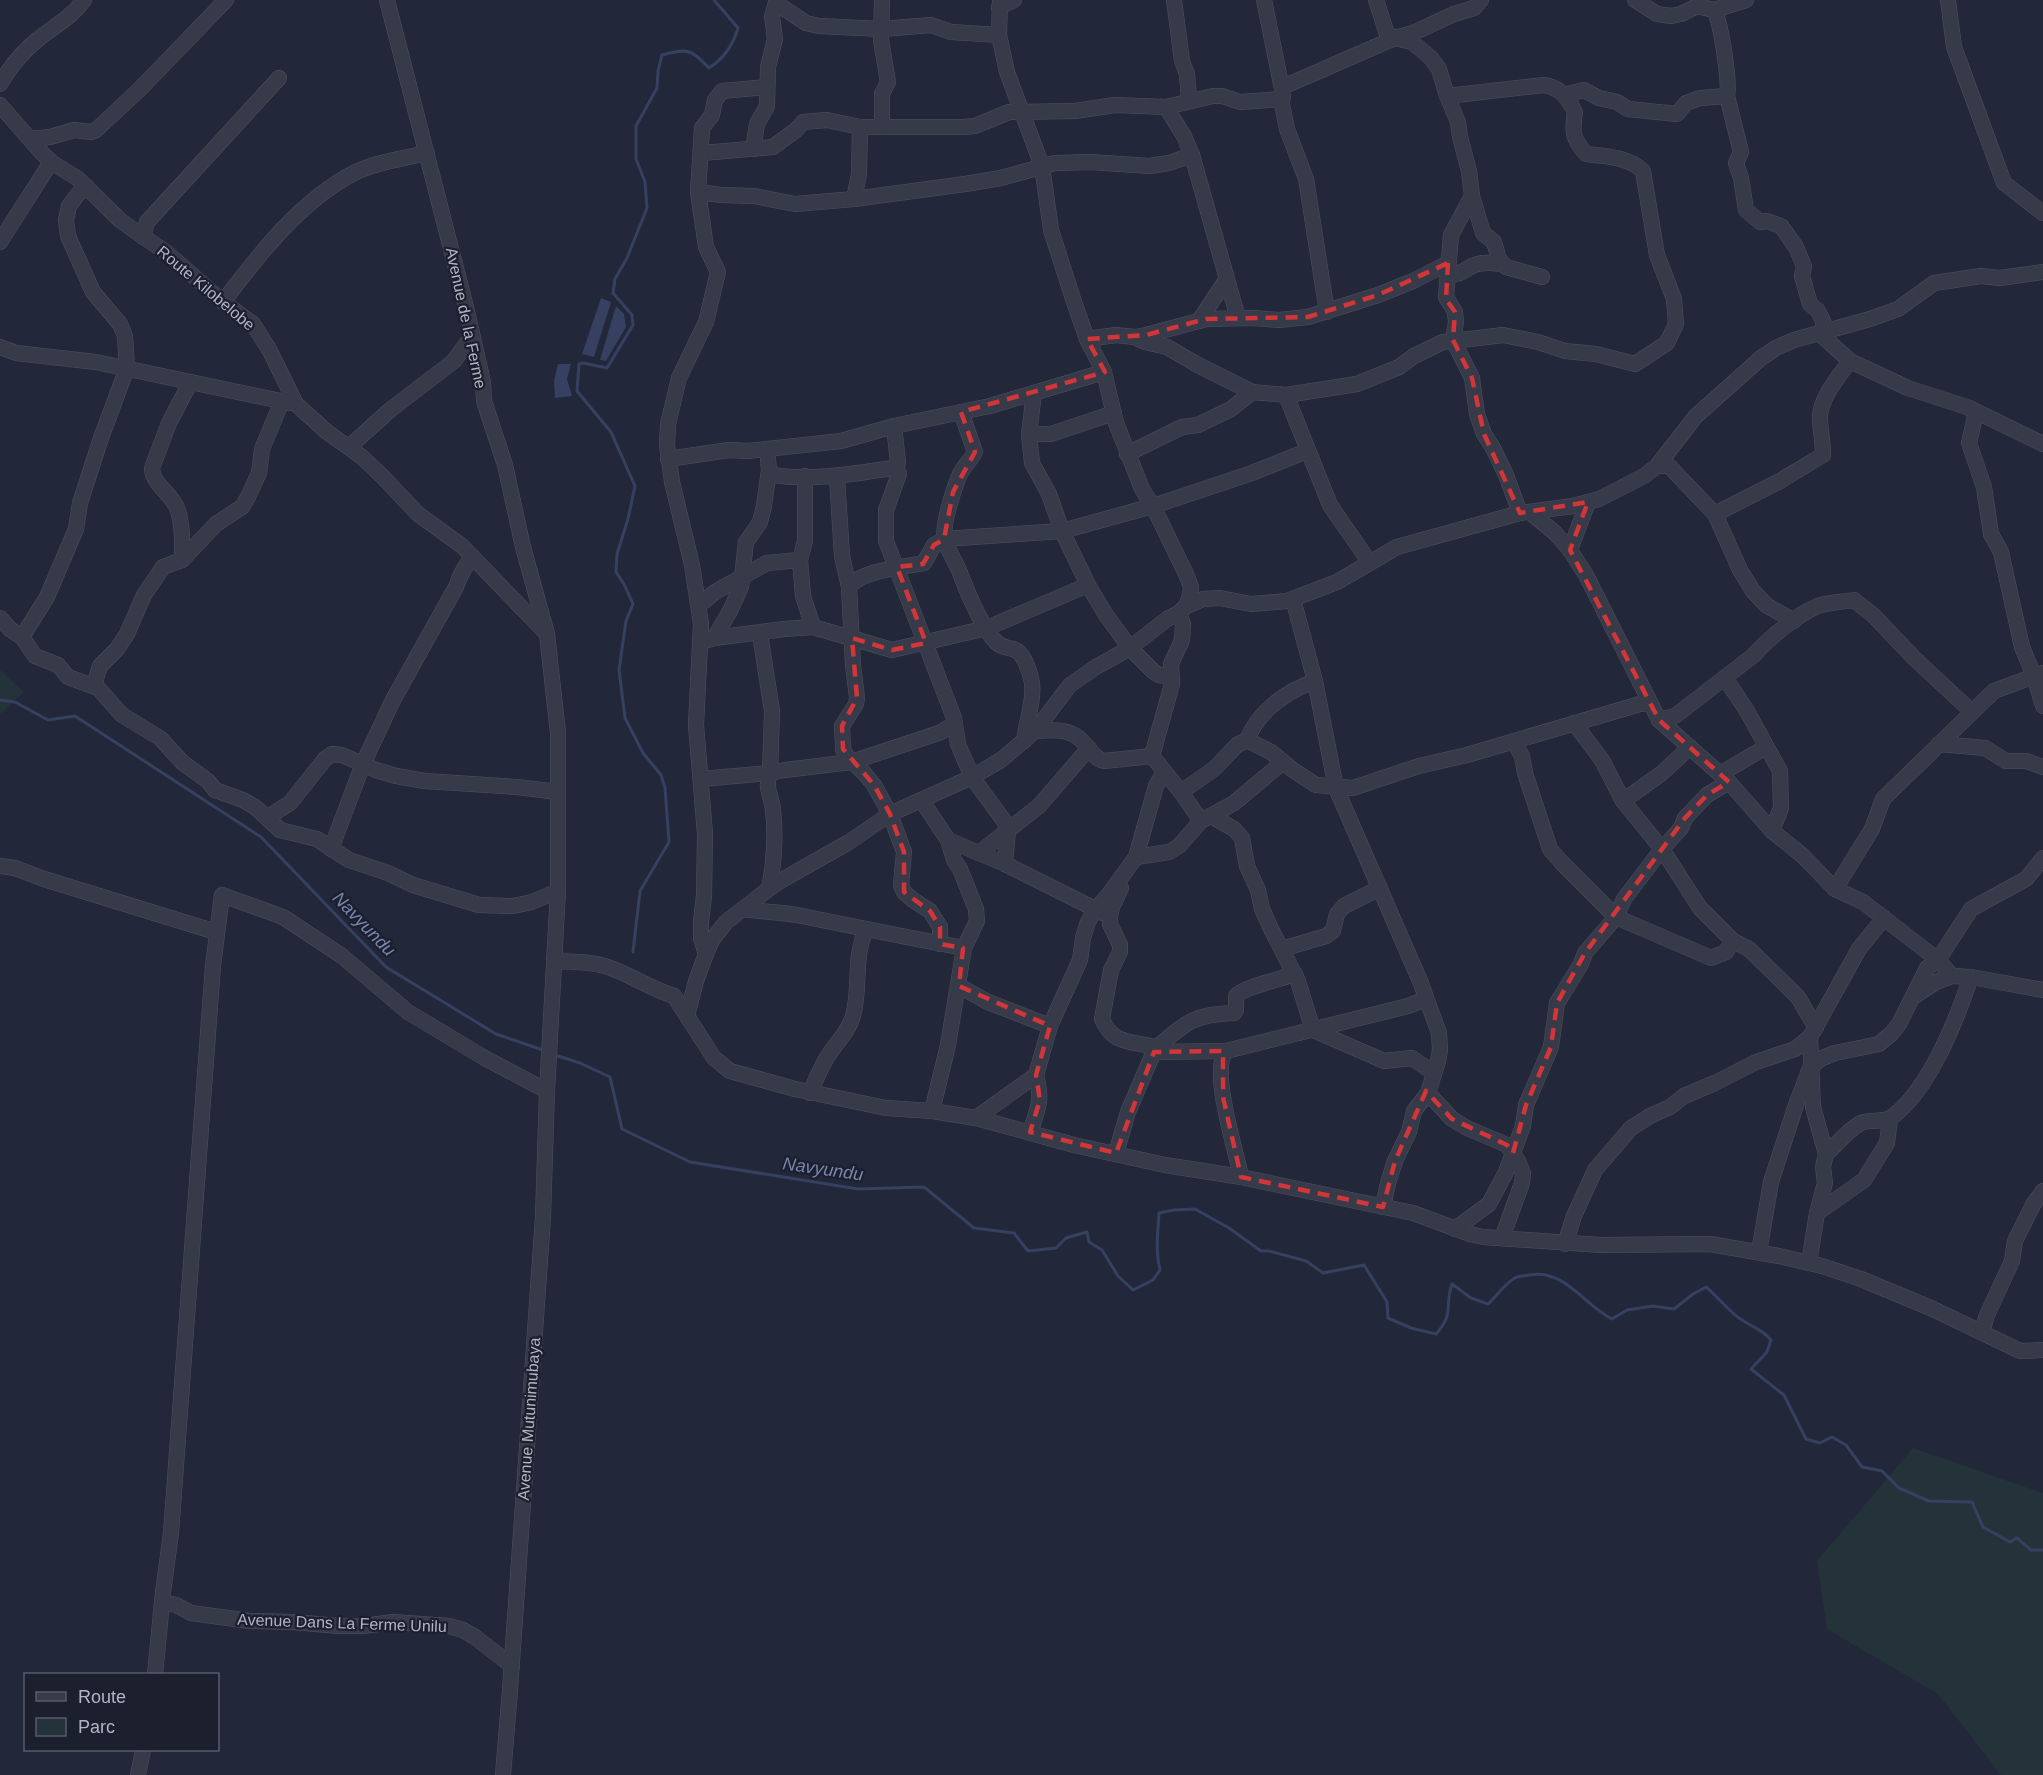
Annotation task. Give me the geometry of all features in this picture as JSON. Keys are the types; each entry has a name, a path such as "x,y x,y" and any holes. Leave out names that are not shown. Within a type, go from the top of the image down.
{"street":[{"path":"0,84 16,58 35,41 69,17 84,0"},
{"path":"30,139 50,137 74,130 92,132 96,130 140,90 226,0"},
{"name":"Avenue de la Ferme","path":"387,0 428,153 483,382 484,401 505,465 522,547 547,634 558,733 558,891"},
{"path":"882,0 881,40 888,82 882,94 882,127"},
{"path":"1174,0 1182,61 1187,74 1189,101"},
{"path":"1264,0 1287,129 1306,180 1327,312"},
{"path":"1376,0 1388,34 1412,42 1431,58 1439,69 1458,122 1472,196 1483,233 1494,242 1499,259 1503,264 1512,269 1542,277"},
{"path":"702,153 773,147 803,122 826,120 860,127 975,126 1009,112 1075,111 1115,105 1166,107 1213,96 1222,96 1240,102 1282,94 1395,38 1474,8 1481,0"},
{"path":"1635,0 1657,14 1671,16 1697,6 1723,5 1746,0"},
{"path":"1948,0 1954,47 2004,183 2043,213"},
{"path":"753,149 757,124 767,106 768,67 775,39 772,16 776,1 806,22 819,26 882,29 931,25 951,32 999,34"},
{"path":"1004,2 999,34 1007,72 1042,166 1051,230 1087,339 1104,372 1113,413 1127,454 1191,587 1183,610 1182,640 1171,664 1170,690 1152,756"},
{"path":"1723,5 1719,23 1729,88 1727,96 1741,152 1736,163 1746,210 1760,222 1767,221 1781,226 1796,247 1804,266 1802,276 1810,304 1818,311 1823,321 1821,332"},
{"path":"0,64 16,58"},
{"path":"142,237 147,222 279,78"},
{"path":"1136,337 1145,342 1167,347 1252,392 1286,395 1357,384 1399,367 1414,356 1443,342 1453,340 1503,335 1538,342 1566,351 1596,354 1635,364 1667,343 1676,324 1674,299 1657,255 1643,171 1634,163 1586,154 1577,144 1572,131 1575,112 1564,95 1552,86 1447,96"},
{"path":"707,640 701,624 692,565 668,459 668,424 679,378 706,322 718,272 706,247 698,192 702,128 712,115 716,100 722,91 767,87"},
{"path":"1564,95 1584,90 1599,99 1617,102 1628,109 1677,114 1686,103 1708,97 1727,96"},
{"name":"Route Kilobelobe","path":"0,105 51,162 68,171 121,221 167,253 223,302 253,324 263,338 289,403 349,447 383,477 417,514 462,546 547,634"},
{"path":"1166,107 1184,136 1192,155 1238,318"},
{"path":"854,199 859,174 860,127"},
{"path":"223,302 272,240 292,219 337,183 359,170 428,153"},
{"path":"698,192 754,196 795,204 854,199 1001,178 1042,166 1068,162 1149,166 1169,163 1192,155"},
{"path":"0,242 51,162"},
{"path":"22,637 47,597 76,529 80,503 101,438 128,368 120,324 93,292 68,236 66,220 69,206 87,187"},
{"path":"1472,196 1451,235 1446,297 1455,312 1453,340 1472,378 1477,414 1484,434 1525,512 1555,533 1586,574 1659,720 1725,778 1772,831 1803,856 1834,889 1863,902 1938,960 1952,976"},
{"path":"1087,339 1116,335 1136,337 1199,321 1238,318 1279,320 1308,317 1448,268 1461,274 1472,266 1482,263 1503,264"},
{"path":"687,1016 706,954 712,940 726,922 770,888 849,842 890,814 972,777 1001,760 1029,736 1070,685 1130,648 1167,619 1203,599 1220,598 1251,604 1269,604 1293,599 1337,582 1397,547 1525,512 1599,499 1644,476 1657,465 1696,416 1761,358 1794,340 1870,320 1898,309 1934,283 1981,276 2000,278 2043,272"},
{"path":"1199,321 1226,280"},
{"path":"1821,332 1850,361 1908,388 1976,412 2043,444"},
{"path":"349,447 390,410 454,361 472,336"},
{"path":"0,347 16,353 128,368 289,403 262,449 259,473 242,507 216,524 182,560 163,567 152,580 127,634 117,649 100,666 94,685"},
{"path":"1715,514 1780,481 1822,455 1823,437 1820,414 1829,392 1850,361"},
{"path":"668,459 729,450 767,449 840,441 1034,393 1104,372"},
{"path":"182,560 181,521 176,506 152,475 152,468 170,423 190,383"},
{"path":"1127,454 1182,427 1198,425 1231,409 1252,392"},
{"path":"1034,393 1029,434 1032,463 1049,494 1062,531 1088,585 1130,648 1153,671 1159,675 1172,677"},
{"path":"1286,395 1330,505 1370,563"},
{"path":"961,412 975,452 961,472 953,492 947,513 944,539 960,570 966,589 987,628 998,644 1021,653 1032,680 1029,736"},
{"path":"1976,412 1969,443 1984,487 1991,534 2001,552 2022,647 2039,675 2043,706"},
{"path":"1029,434 1052,434 1113,413"},
{"path":"894,426 896,466 900,474 886,510 884,526 886,541 955,724 954,729 960,750 972,777 1004,821 1008,831 1005,864"},
{"path":"706,954 701,939 700,921 704,896 705,834 696,725 698,661 707,640 737,598 742,579 746,542 760,522 764,506 769,470 767,449"},
{"path":"849,587 855,580 897,567 924,564 934,545 944,539 1062,531 1153,506 1252,473 1307,451"},
{"path":"1657,465 1669,466 1715,514 1740,570 1753,591 1766,605 1794,621"},
{"path":"769,470 772,475 837,477 896,466"},
{"path":"805,476 805,541 800,560 803,596 813,627"},
{"path":"837,477 842,556 849,587 857,698 856,704 842,726 843,748 851,762 874,785 890,814 903,852 901,885 904,892 930,911 940,927 940,944"},
{"path":"1570,550 1578,523 1588,502"},
{"path":"331,849 363,764 402,682 456,587 466,563 473,557"},
{"path":"699,605 715,592 742,579 750,571 768,563 800,560"},
{"path":"1187,576 1220,598"},
{"path":"707,640 813,627 892,650 987,628 1088,585"},
{"path":"1293,599 1315,681 1336,788 1380,888 1439,1033 1440,1050 1428,1093 1414,1111 1409,1132 1395,1161 1383,1207"},
{"path":"1659,720 1675,716 1754,655 1764,643 1820,605 1854,600 1874,615 1914,658 1972,712"},
{"path":"0,618 22,637 35,656 58,665 69,677 94,685 104,692 122,715 160,738 182,762 215,790 243,800 268,817 280,830 317,839 349,860 388,873 413,885 479,905 513,906 532,902 558,891"},
{"path":"760,634 772,711 770,773 767,782 774,810 774,869 770,888"},
{"path":"1834,889 1872,829 1882,799 1994,691 2039,675"},
{"path":"1725,678 1747,711 1780,771 1781,808 1772,831"},
{"path":"1181,792 1214,769 1237,745 1247,740 1251,730 1277,701 1315,681"},
{"path":"1247,740 1271,752 1316,785 1353,788 1419,766 1650,703"},
{"path":"1574,723 1602,760 1623,801 1662,849 1700,908 1733,941 1749,949 1798,997 1813,1033 1810,1068 1813,1107 1826,1154 1823,1167 1825,1182 1817,1213 1809,1263"},
{"path":"701,779 770,773 851,762 939,733 955,724"},
{"path":"1029,736 1064,732 1073,734 1099,760 1104,761 1152,756"},
{"path":"1513,741 1522,756 1525,773 1550,849 1616,917 1711,958 1726,952 1733,941"},
{"path":"1939,744 1985,748 2006,761 2026,761 2043,767"},
{"path":"1623,801 1662,773 1690,747"},
{"path":"1455,1229 1489,1204 1506,1172 1523,1126 1526,1105 1551,1047 1557,1002 1581,964 1585,953 1616,917 1624,899 1681,828 1685,818 1725,778 1766,747"},
{"path":"979,853 1039,806 1089,748"},
{"path":"268,817 290,803 325,759 332,754 342,755 396,776 425,781 558,792"},
{"path":"1152,756 1206,818 1234,829 1242,838 1247,866 1258,890 1262,909 1295,974 1313,1030 1384,1061 1412,1059 1434,1073"},
{"path":"1136,857 1169,852 1179,846 1206,818 1234,803 1283,762"},
{"path":"1030,1132 1040,1100 1041,1090 1036,1076 1050,1026 1076,972 1083,938 1095,910 1136,857 1156,786 1164,771"},
{"path":"922,801 948,840 950,850 976,909 977,921 964,948 944,1066 932,1111"},
{"path":"948,840 1005,864 1110,916"},
{"path":"1759,1252 1771,1182 1810,1068 1820,1059 1835,1053 1879,1044 1899,1024 1927,968 1938,960 1971,909 2026,879 2043,858"},
{"path":"0,866 15,868 216,932"},
{"path":"1126,871 1110,916 1110,924 1120,945 1120,952 1111,970 1102,1019 1111,1036 1119,1040 1151,1046 1154,1050 1226,1051 1408,1006 1426,999"},
{"path":"1282,949 1326,936 1333,931 1337,914 1344,906 1380,888"},
{"name":"Avenue Mutunimubaya","path":"503,1775 543,1217 558,891"},
{"path":"155,1673 171,1533 216,932 222,895 282,917 342,957 408,1012 483,1057 547,1091"},
{"path":"743,909 800,915 964,948"},
{"path":"1564,1244 1574,1216 1596,1170 1631,1128 1670,1107 1684,1096 1756,1062 1795,1049 1813,1033 1859,949 1884,918"},
{"path":"810,1093 819,1072 847,1031 854,1015 858,951 866,930"},
{"path":"555,961 606,966 674,996 714,1059 730,1071 810,1093 886,1108 932,1111 976,1118 1074,1144 1191,1170 1241,1177 1413,1213 1470,1234 1564,1244 1710,1244 1759,1252 1809,1263 1872,1284 1924,1305 2019,1351 2043,1350"},
{"path":"1116,1153 1128,1113 1154,1050 1173,1032 1197,1017 1234,1013 1236,996 1245,988 1261,986 1295,974"},
{"path":"1913,997 1935,982 1952,976 1971,977 2043,990"},
{"path":"1826,1154 1861,1123 1890,1119 1914,1096 1943,1047 1961,1007 1971,977"},
{"path":"674,996 696,981"},
{"path":"959,986 988,1002 1050,1026"},
{"path":"1226,1051 1220,1065 1223,1098 1241,1177"},
{"path":"976,1118 1036,1076"},
{"path":"1428,1093 1452,1119 1507,1146 1513,1153 1523,1173 1522,1183 1502,1238"},
{"path":"1817,1213 1864,1180 1887,1143 1890,1119"},
{"path":"1982,1332 1987,1315 2012,1261 2015,1241 2033,1205 2043,1191"},
{"name":"Avenue Dans La Ferme Unilu","path":"163,1602 176,1605 191,1613 250,1621 339,1626 393,1622 449,1626 475,1636 512,1666"},
{"path":"138,1775 143,1751"}],"highlighted area":[{"path":"1448,263 1446,299 1455,312 1453,340 1472,378 1484,434 1520,513 1588,502 1570,550 1659,720 1729,782 1707,795 1685,818 1585,953 1557,1003 1551,1047 1526,1105 1513,1153 1507,1145 1452,1119 1426,1091 1395,1161 1383,1207 1241,1177 1223,1097 1223,1051 1154,1052 1116,1153 1030,1132 1040,1100 1036,1075 1050,1026 959,986 963,948 940,944 940,927 930,911 904,892 904,852 890,814 874,785 843,749 842,726 857,698 852,638 892,650 926,643 897,567 923,564 934,545 944,539 953,492 975,452 961,412 1105,372 1087,339 1146,335 1206,319 1308,317 1378,295"}],"green space":[{"path":"0,670 24,692 0,714"},
{"path":"1913,1448 2043,1493 2043,1775 2001,1775 1938,1694 1827,1629 1817,1561"}],"water":[{"path":"601,298 611,302 594,357 582,354"},
{"path":"616,306 624,314 626,327 606,361 600,360"},
{"path":"558,364 571,364 567,379 572,396 555,398 554,381"}],"waterway":[{"path":"633,952 640,891 669,842 665,788 661,775 643,753 625,718 619,670 626,621 633,604 616,572 617,554 635,486 611,432 577,391 579,364 607,368 633,325 632,315 613,293 615,279 627,258 647,208 645,182 636,159 636,126 657,88 662,55 678,51 688,52 698,57 709,68 720,60 731,45 738,28 714,0"},
{"name":"Navyundu","path":"0,700 15,702 48,720 75,716 261,837 386,967 496,1034 543,1050"},
{"name":"Navyundu","path":"555,1055 580,1063 610,1077 622,1129 690,1162 858,1189 924,1187 974,1228 1014,1233 1028,1251 1056,1248 1066,1238 1087,1232 1089,1242 1102,1250 1118,1276 1133,1290 1153,1280 1160,1270 1157,1248 1159,1213 1195,1209 1229,1228 1261,1251 1306,1261 1323,1273 1364,1265 1387,1302 1388,1318 1411,1328 1436,1334 1447,1315 1452,1284 1471,1298 1488,1304 1515,1278 1541,1274 1563,1282 1612,1319 1627,1310 1653,1306 1674,1309 1706,1287 1735,1315 1771,1340 1767,1352 1751,1369 1784,1395 1806,1439 1820,1443 1832,1437 1846,1445 1862,1467 1882,1471 1899,1488 1929,1501 1972,1502 1983,1527 2010,1542 2017,1538 2031,1550 2043,1550"}]}
